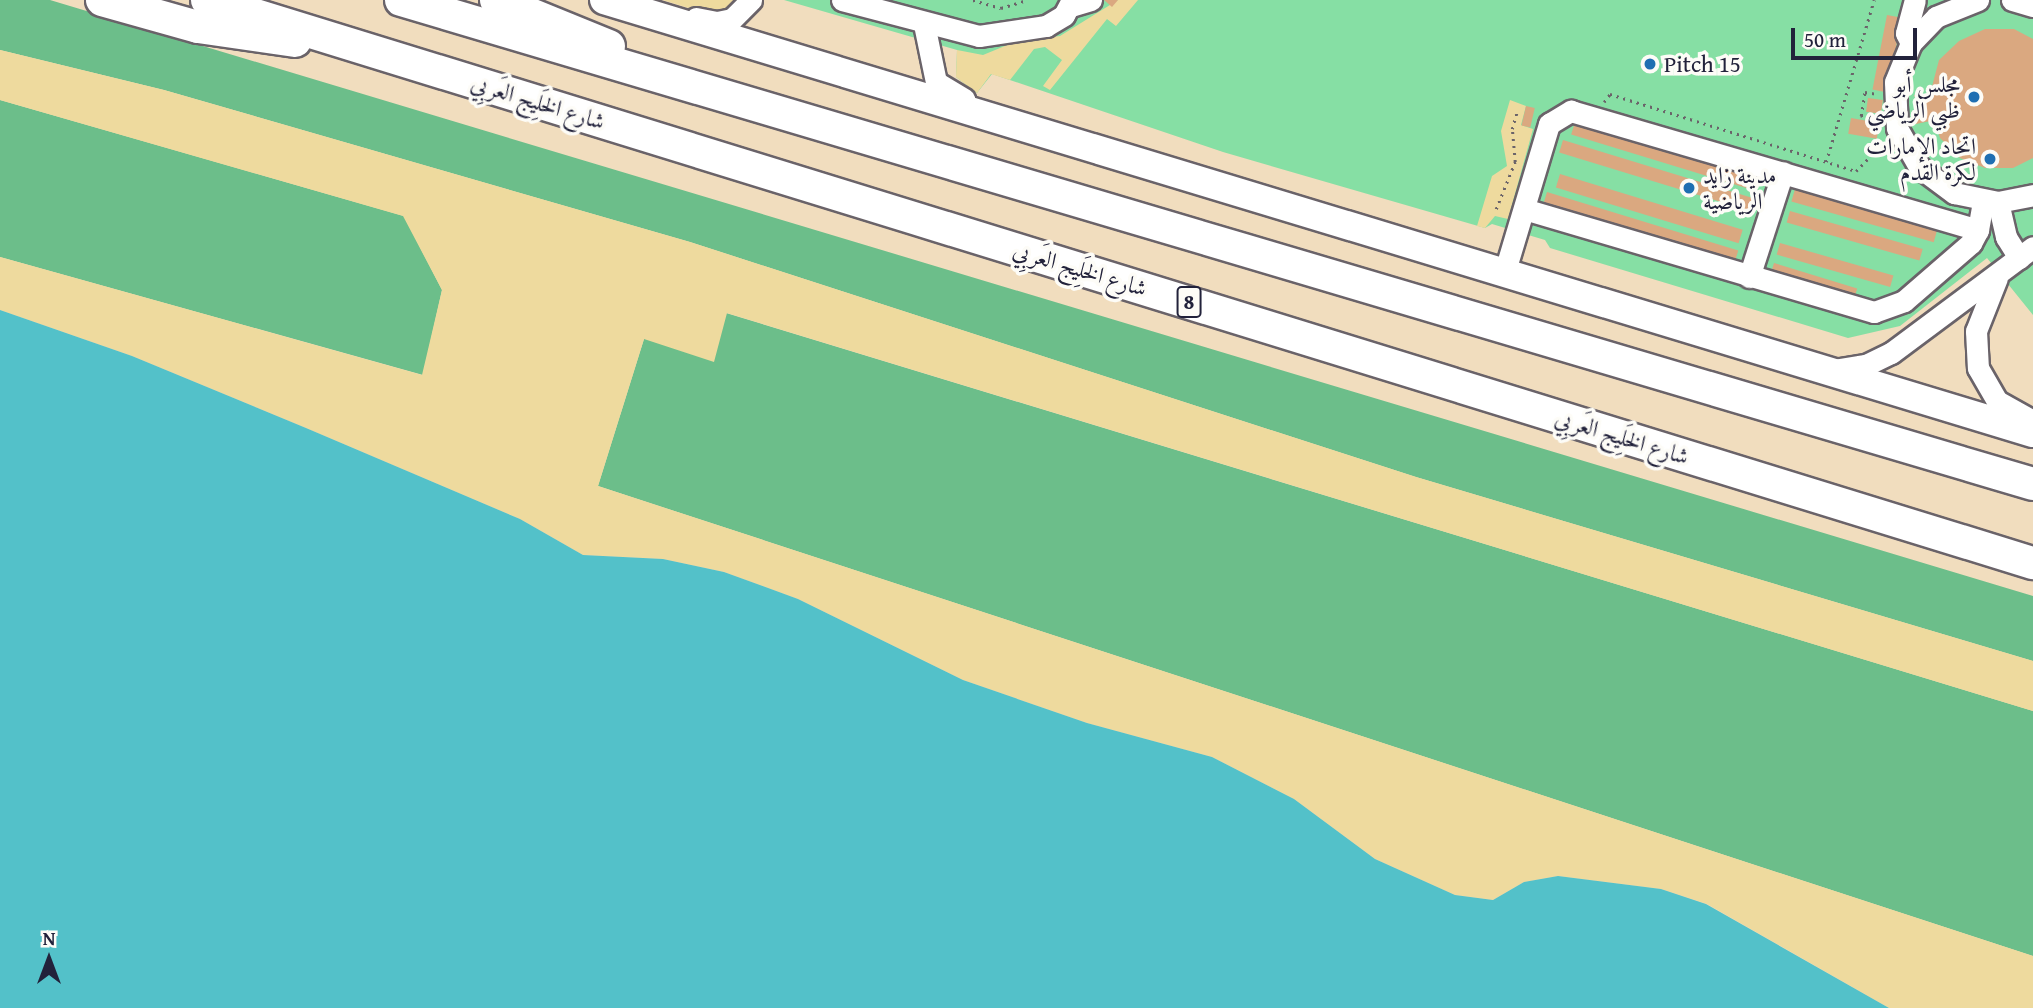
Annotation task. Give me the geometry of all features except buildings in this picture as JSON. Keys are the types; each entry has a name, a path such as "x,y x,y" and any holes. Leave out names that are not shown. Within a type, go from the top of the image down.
{"highway":[{"path":"102,0 244,36 345,42"},
{"name":"شارع الخَلِيج العَربِي","path":"208,0 2033,563"},
{"path":"401,0 2033,484"},
{"path":"496,0 574,29 661,78"}],"main road":[{"path":"604,0 2033,433"}],"street":[{"path":"641,12 717,22 738,16 751,0"},
{"path":"842,0 963,34 1004,34 1046,26 1078,2"},
{"path":"1910,43 1906,33 1914,0"},
{"path":"2012,0 2033,6"},
{"path":"1960,2 1936,17 1910,43 1895,82 1897,128 1910,155 1929,177 1954,193 1990,201 2032,197"},
{"path":"924,24 939,88 1007,112 1023,128"},
{"path":"1504,274 1553,119 1571,111 1978,230"},
{"path":"1749,277 1783,172"},
{"path":"1524,209 1860,310 1882,311 1904,301 1967,246 1978,230 1990,201"},
{"path":"1824,370 1852,368 1879,360 1978,287 1997,278 2026,253 2006,237 1990,201"},
{"path":"1997,278 1976,331 1978,368 1997,401 2033,421"}],"path":[{"path":"973,0 1001,8 1027,0"},
{"path":"1826,162 1874,0"},
{"path":"1598,118 1610,94 1856,171"},
{"path":"1496,209 1516,162 1512,129 1517,111"},
{"path":"1851,176 1897,128"}],"green space":[{"path":"0,0 50,0 2033,596 2033,661 1416,477 690,242 164,90 0,50"},
{"name":"مدينة زايد الرياضية","path":"784,0 2033,0 2033,315 1987,258 1900,326 1848,338 1550,248 1545,240 1492,224 1485,228 1223,152 992,74 977,93 956,77 957,50"},
{"path":"0,100 404,216 442,290 423,375 0,257"},
{"path":"726,313 2033,711 2033,956 598,486 644,339"}],"sand":[{"path":"663,0 739,0 726,10 705,13"},
{"path":"1118,0 1138,0 1116,26 1107,19 1050,90 1043,86 1062,60 1045,47 1034,49 1010,80 991,74 977,93 956,77 957,50 983,55 1017,41 1060,36"},
{"path":"0,50 164,90 690,242 1416,477 2033,661 2033,711 727,313 714,362 644,339 598,486 2033,956 2033,1008 1889,1008 1707,904 1661,889 1558,876 1524,882 1493,900 1455,895 1375,859 1294,799 1212,757 1087,723 963,680 798,599 724,572 663,559 583,555 520,519 306,428 132,356 0,310 0,257 422,375 442,290 403,216 0,100"},
{"path":"1510,100 1526,106 1521,125 1533,129 1508,219 1495,216 1485,228 1477,226 1492,176 1507,166 1501,131"}],"water":[{"path":"0,310 132,356 306,428 520,519 583,555 663,559 724,572 798,599 963,680 1087,723 1212,757 1294,799 1375,859 1455,895 1493,900 1524,882 1558,876 1661,889 1706,904 1889,1008 0,1008"}],"place":[{"name":"Pitch 15","path":"1650,64"},
{"name":"مجلس أبو ظبي الرياضي","path":"1974,97"},
{"name":"اتحاد الإمارات لكرة القدم","path":"1990,159"},
{"name":"مدينة زايد الرياضية","path":"1689,188"}]}
